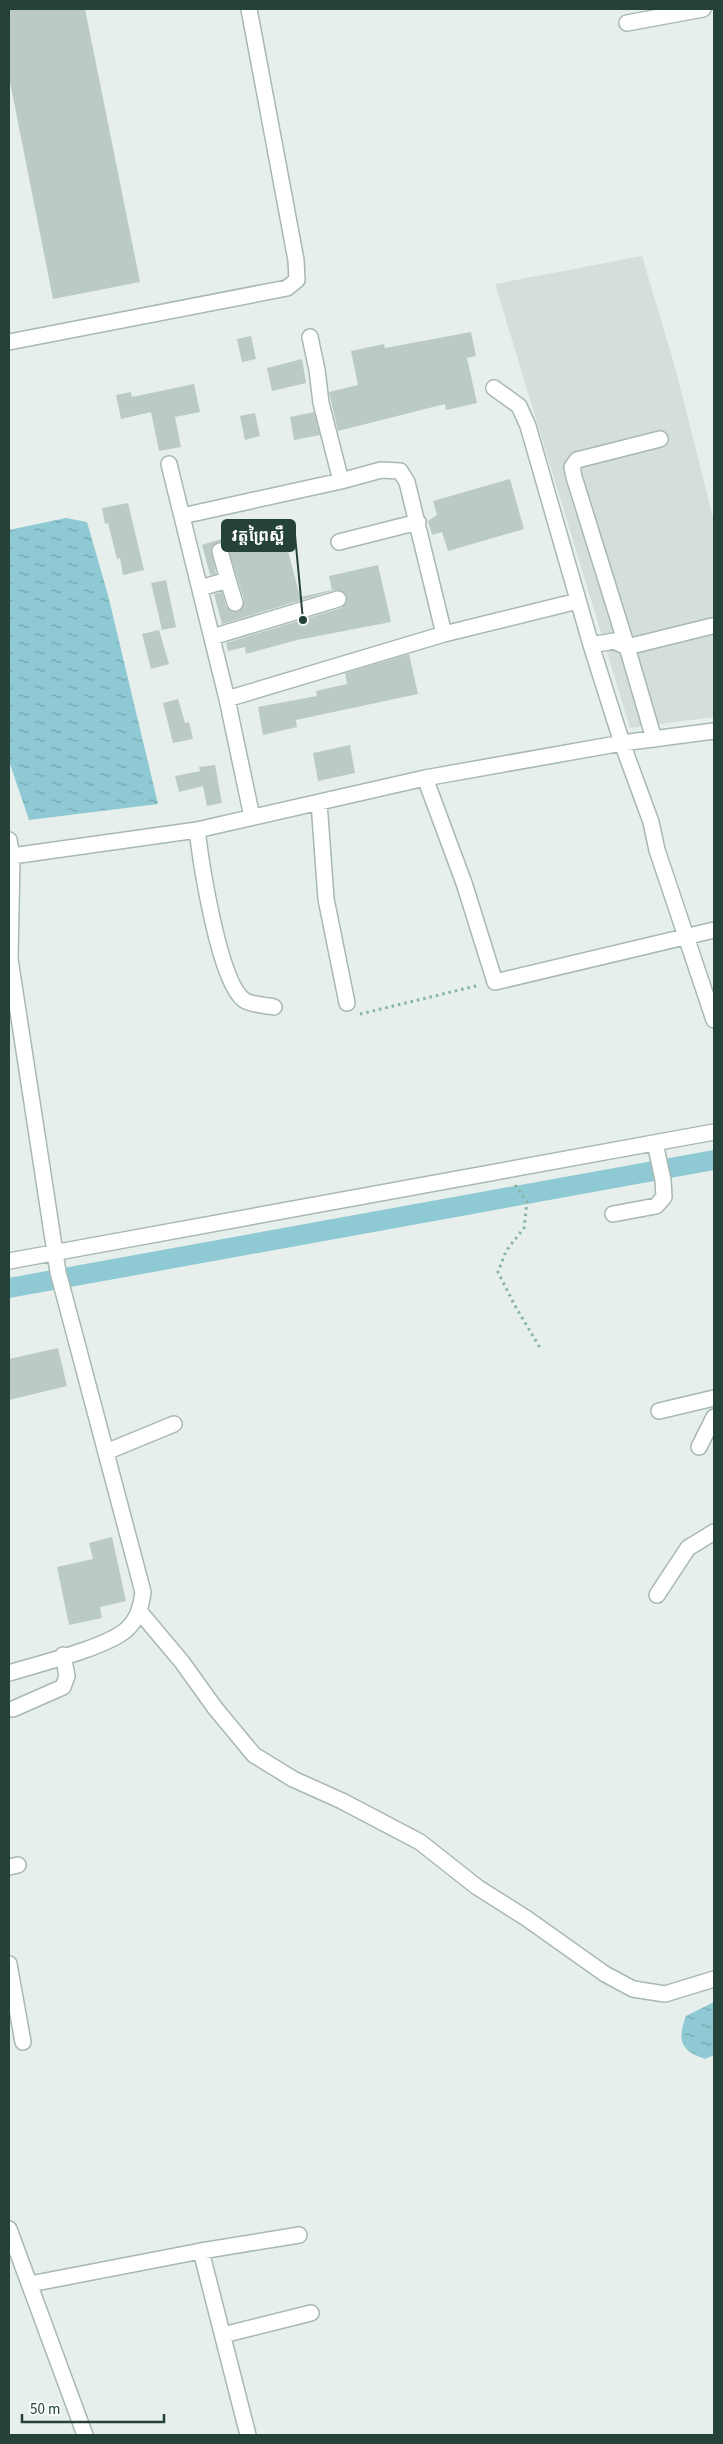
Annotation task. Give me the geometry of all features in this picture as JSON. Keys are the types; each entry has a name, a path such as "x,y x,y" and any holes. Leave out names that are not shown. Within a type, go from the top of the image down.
{"street":[{"path":"9,342 287,288 297,280 296,260 249,9"},
{"path":"627,22 703,9"},
{"path":"310,337 318,370 321,403 341,481"},
{"path":"494,388 519,406 528,426 591,645 622,743 651,822 657,850 714,1020"},
{"path":"654,739 572,468 577,460 660,439"},
{"path":"169,464 227,699 252,817"},
{"path":"182,516 341,481 381,470 400,471 408,482 444,634"},
{"path":"339,542 418,522"},
{"path":"220,551 235,603"},
{"path":"200,588 228,580"},
{"path":"212,637 338,599"},
{"path":"227,699 444,634 578,601"},
{"path":"591,645 614,641 627,647 712,626"},
{"path":"12,856 197,830 425,778 622,743 714,731"},
{"path":"425,778 464,883 495,982 714,930"},
{"path":"319,802 326,899 347,1003"},
{"path":"197,830 206,894 233,989 245,1001 274,1007"},
{"path":"9,840 12,856 10,959 54,1252 143,1592 140,1612 126,1630 105,1642 9,1673"},
{"path":"9,1261 714,1132"},
{"path":"613,1214 656,1206 664,1197 663,1180 655,1143"},
{"path":"659,1411 714,1398"},
{"path":"699,1447 714,1417"},
{"path":"106,1452 174,1424"},
{"path":"657,1595 688,1548 714,1532"},
{"path":"140,1612 182,1662 215,1708 254,1755 293,1779 342,1801 420,1842 477,1887 526,1918 605,1974 633,1989 665,1994 714,1978"},
{"path":"13,1709 63,1687 67,1676 63,1656"},
{"path":"9,1964 23,2042"},
{"path":"9,2228 85,2435"},
{"path":"30,2284 201,2251 299,2235"},
{"path":"201,2251 248,2435"},
{"path":"223,2336 311,2313"}],"path":[{"path":"347,1003 357,1015 495,982"},
{"path":"513,1182 527,1202 524,1228 506,1251 498,1272 540,1348"}],"shaded area":[{"path":"642,256 675,367 714,521 714,717 630,728 495,284"}],"water":[{"path":"66,518 87,522 108,595 158,804 29,820 9,761 9,530"},
{"path":"714,2002 714,2055 705,2059 686,2048 681,2038 683,2024 686,2016"}],"building":[{"path":"9,9 85,9 140,282 53,299 9,77"},
{"path":"471,332 476,356 467,358 477,403 446,410 445,404 338,431 329,392 358,385 351,351 384,344 385,348"},
{"path":"251,336 256,359 242,362 237,339"},
{"path":"302,359 306,383 272,391 267,368"},
{"path":"194,384 200,412 175,417 181,447 159,451 151,412 121,419 116,395 131,392 132,397"},
{"path":"314,412 320,435 294,440 290,417"},
{"path":"255,413 260,436 245,440 240,416"},
{"path":"510,479 524,529 448,551 442,532 432,535 428,521 437,515 433,501"},
{"path":"128,503 144,570 123,575 120,558 117,559 108,523 105,524 102,508"},
{"path":"280,520 300,597 332,590 329,576 378,565 391,622 297,640 246,654 245,647 228,651 226,643 341,608 347,602 345,593 335,590 222,624 214,594 222,592 226,606 233,612 242,609 244,600 227,545 218,542 211,548 216,574 210,575 202,545"},
{"path":"166,580 176,627 162,630 151,583"},
{"path":"159,630 169,664 151,669 142,634"},
{"path":"409,654 418,694 296,720 297,727 263,735 258,707 317,696 316,691 347,684 345,673"},
{"path":"178,699 185,723 189,722 193,739 173,743 163,703"},
{"path":"350,745 355,773 318,781 313,753"},
{"path":"215,765 222,803 207,806 203,786 179,792 175,776 200,771 199,767"},
{"path":"58,1348 67,1386 9,1400 9,1359"},
{"path":"112,1537 126,1601 100,1607 102,1618 69,1625 57,1567 93,1559 89,1543"}],"waterway":[{"path":"9,1288 714,1160"}],"place":[{"name":"វត្តព្រៃស្ពឺ","path":"303,620"}]}
